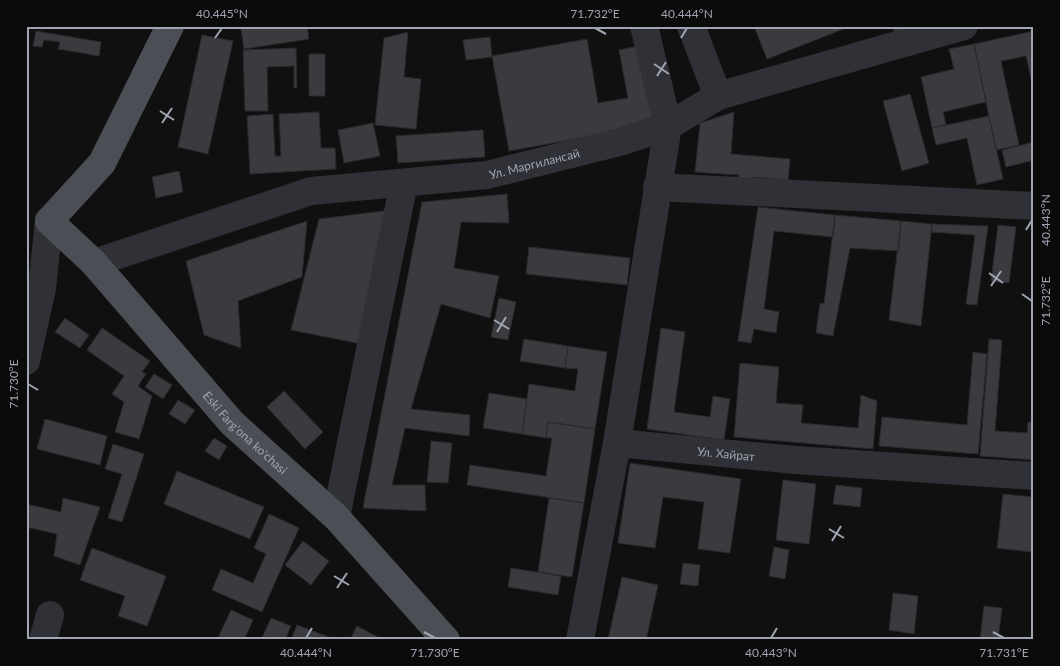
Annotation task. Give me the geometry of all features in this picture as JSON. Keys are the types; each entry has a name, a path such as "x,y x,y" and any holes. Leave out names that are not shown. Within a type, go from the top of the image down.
{"main road":[{"path":"38,221 102,163 165,35"},
{"name":"Eski Farg'ona ko'chasi","path":"38,221 94,263 232,423 336,517 446,640"}],"street":[{"path":"580,640 617,444 668,126 644,26"},
{"path":"692,26 718,96"},
{"name":"Ул. Маргилансай","path":"94,263 311,192 487,175 620,142 668,126 718,96 964,26"},
{"path":"336,517 404,183"},
{"path":"657,187 1034,206"},
{"path":"26,361 42,288 38,221"},
{"name":"Ул. Хайрат","path":"617,444 796,460 1034,476"}],"building":[{"path":"259,26 307,26 309,39 244,49 241,29"},
{"path":"754,26 851,26 767,59"},
{"path":"893,26 910,26 895,33"},
{"path":"36,31 101,42 99,56 58,49 60,42 44,40 42,47 33,46"},
{"path":"1034,31 1034,93 1026,56 1001,61 1019,145 996,150 974,44"},
{"path":"408,32 404,77 421,79 416,129 375,125 384,38"},
{"path":"202,35 233,41 208,154 178,147"},
{"path":"490,37 492,57 466,60 463,40"},
{"path":"587,39 598,103 628,98 619,50 644,45 658,124 509,151 492,56"},
{"path":"974,44 986,102 943,112 946,125 932,128 921,77 954,69 949,49"},
{"path":"296,48 297,88 294,88 294,66 267,67 268,111 245,111 243,50"},
{"path":"309,54 325,54 325,96 309,96"},
{"path":"910,94 929,163 902,171 883,101"},
{"path":"319,112 321,148 335,148 336,169 250,174 247,116 273,114 275,156 281,156 279,114"},
{"path":"734,112 731,154 790,159 788,180 753,177 753,183 739,182 739,175 695,172 700,123"},
{"path":"989,116 1003,179 977,185 967,138 936,145 932,128"},
{"path":"373,123 380,156 344,163 338,130"},
{"path":"483,130 485,157 398,163 396,136"},
{"path":"1034,142 1034,160 1006,167 1002,150"},
{"path":"179,171 183,192 156,198 152,177"},
{"path":"507,194 509,223 461,222 454,268 499,276 490,318 441,304 411,409 470,415 469,436 405,428 392,485 425,485 426,511 363,508 422,202"},
{"path":"758,207 835,215 833,237 774,231 764,309 779,312 776,333 754,329 751,343 738,341"},
{"path":"391,210 362,344 291,330 319,219"},
{"path":"835,215 901,221 899,251 850,248 833,336 816,333 820,303 824,304"},
{"path":"307,221 302,277 238,301 241,348 204,335 186,261"},
{"path":"901,221 932,224 921,326 889,320"},
{"path":"932,224 988,226 977,305 966,304 975,235 931,232"},
{"path":"998,225 1016,227 1009,283 991,281"},
{"path":"529,247 630,258 627,285 526,274"},
{"path":"499,298 516,302 508,340 491,337"},
{"path":"65,318 89,335 80,348 55,332"},
{"path":"102,328 150,361 142,372 146,374 138,386 152,396 139,439 115,432 124,402 112,394 124,376 87,350"},
{"path":"661,328 685,332 674,412 710,417 713,396 730,399 724,440 647,429"},
{"path":"524,339 568,346 565,368 520,361"},
{"path":"989,339 1002,340 995,431 1027,433 1028,422 1034,422 1034,460 980,456"},
{"path":"568,346 607,352 595,429 548,422 546,438 522,434 529,384 575,391 578,369 565,368"},
{"path":"973,352 987,354 978,454 879,446 882,417 967,425"},
{"path":"740,363 779,367 776,403 803,405 801,423 858,428 861,395 877,401 873,449 734,437"},
{"path":"154,374 172,385 163,399 145,387"},
{"path":"284,391 323,432 305,449 267,407"},
{"path":"489,393 527,399 522,434 483,428"},
{"path":"178,400 195,410 185,424 169,414"},
{"path":"45,419 107,436 100,465 37,449"},
{"path":"548,422 595,429 584,503 467,485 470,465 546,476 552,438 546,438"},
{"path":"214,438 227,446 219,460 205,451"},
{"path":"431,441 452,443 448,483 427,482"},
{"path":"113,444 144,454 122,522 108,518 122,474 105,469"},
{"path":"630,463 741,479 730,553 698,549 704,502 663,497 655,548 618,543"},
{"path":"177,471 264,507 250,539 164,504"},
{"path":"783,480 816,484 809,544 776,540"},
{"path":"836,485 862,488 860,507 833,504"},
{"path":"1003,494 1034,497 1034,532 1031,552 997,548"},
{"path":"63,498 100,507 80,565 54,556 57,534 26,527 26,504 61,512"},
{"path":"549,498 584,503 572,577 538,572"},
{"path":"269,514 299,528 262,612 212,590 221,569 253,583 266,554 254,548"},
{"path":"303,541 329,561 311,585 285,565"},
{"path":"774,547 789,550 785,579 769,576"},
{"path":"92,548 166,576 147,626 118,616 125,596 80,580"},
{"path":"683,563 700,565 698,586 680,584"},
{"path":"511,568 561,576 558,595 508,587"},
{"path":"622,577 658,585 646,640 608,640"},
{"path":"893,593 918,596 914,634 889,630"},
{"path":"984,606 1002,608 998,640 980,640"},
{"path":"231,610 253,620 244,640 217,640"},
{"path":"271,618 291,626 285,640 261,640"},
{"path":"297,625 329,637 328,640 291,640"},
{"path":"357,626 383,640 350,640"}]}
